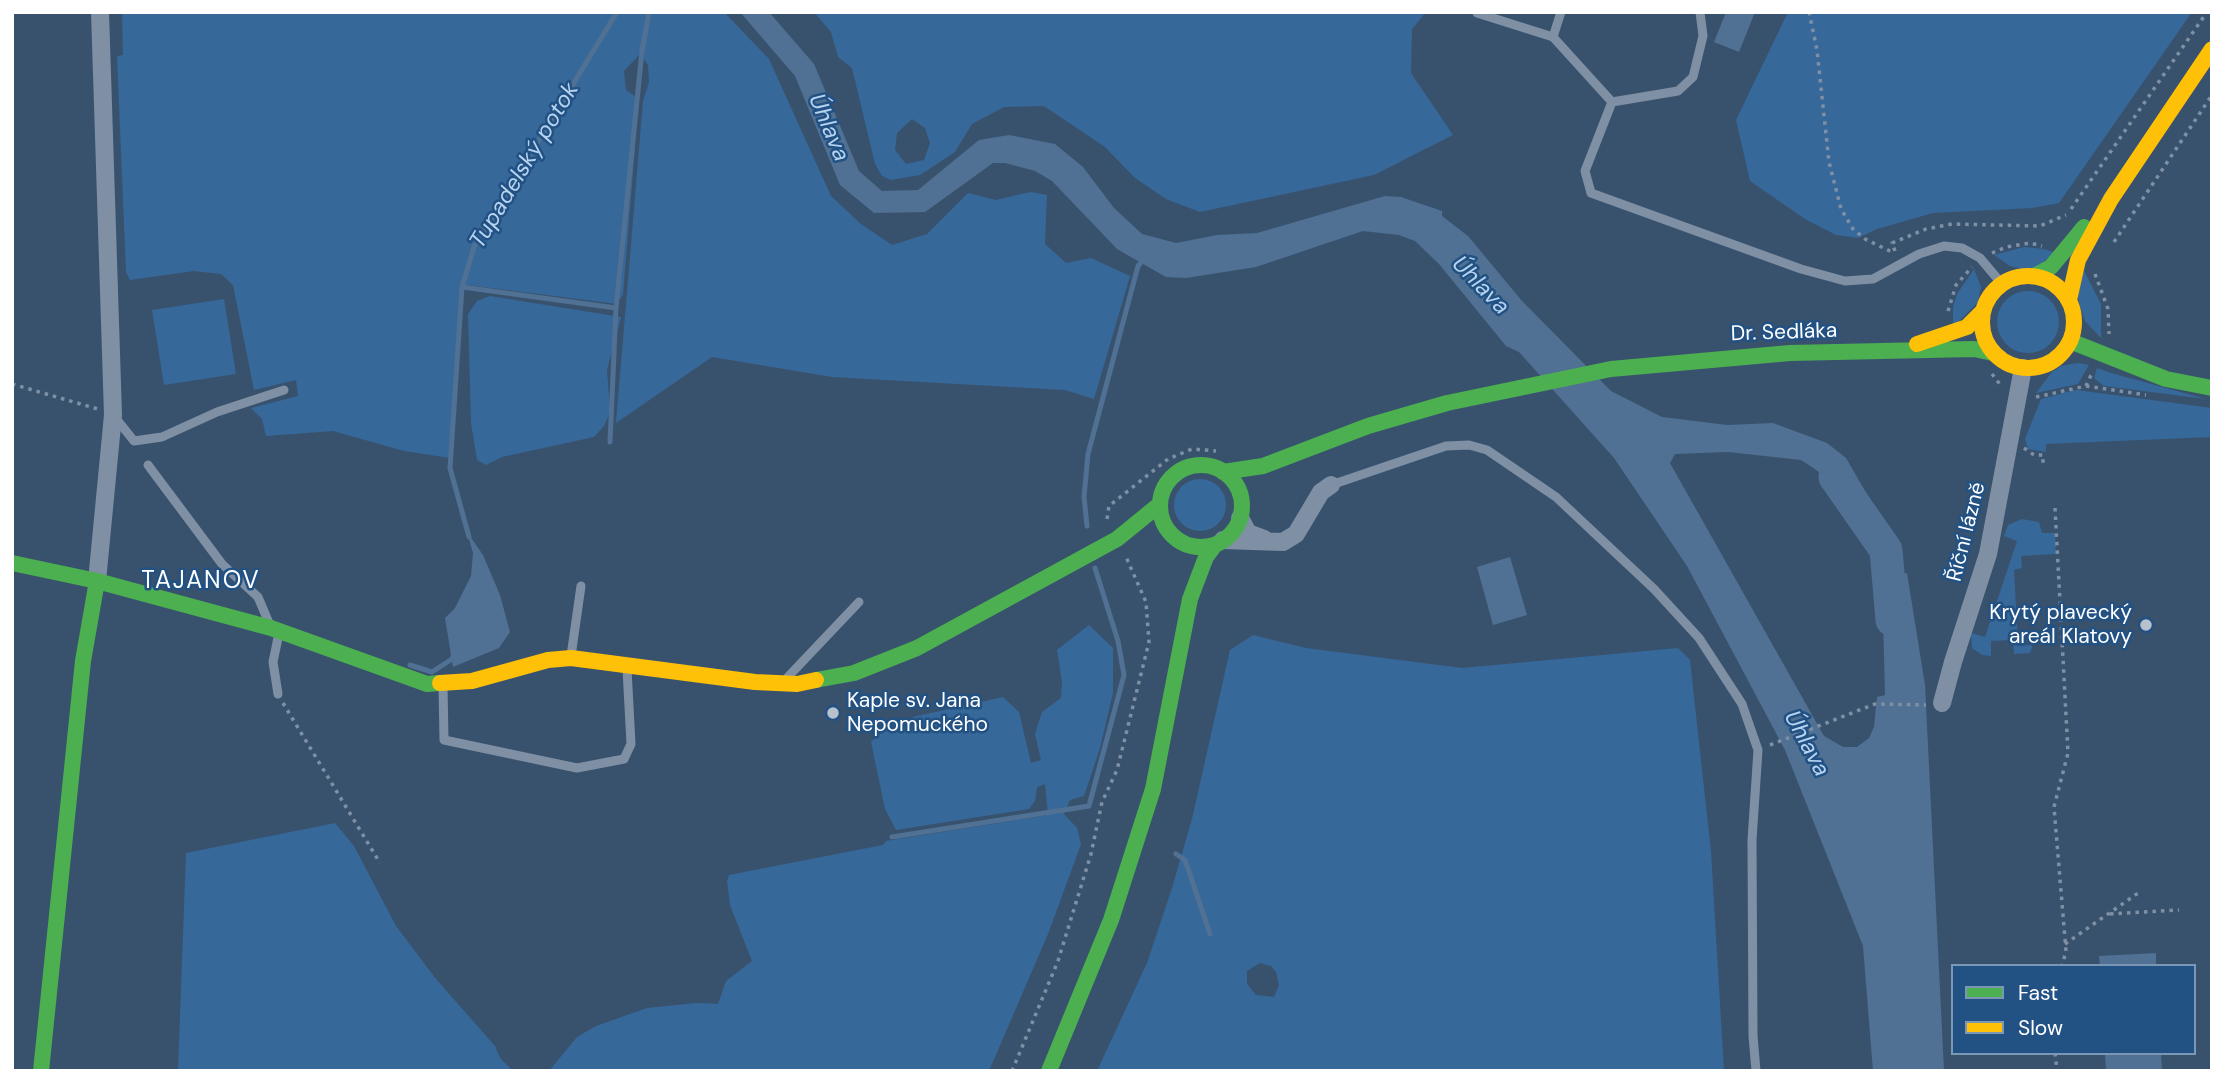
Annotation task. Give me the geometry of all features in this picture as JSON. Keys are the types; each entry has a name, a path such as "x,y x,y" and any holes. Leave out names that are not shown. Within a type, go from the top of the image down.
{"main road":[{"path":"2023,368 2034,368 2056,359 2070,341 2074,320 2069,300 2072,276 2078,260 2111,199 2212,49"},
{"path":"2002,284 2012,278 2034,276 2051,267 2111,199"},
{"path":"2034,276 2054,284 2069,300"},
{"name":"Dr. Sedláka","path":"1892,351 1967,327 1983,311 1987,300 2002,284"},
{"path":"1983,311 1983,333 1993,353"},
{"path":"2070,341 2166,379 2212,388"},
{"name":"Dr. Sedláka","path":"1223,472 1263,466 1368,426 1447,403 1567,376 1678,360 1790,353 1974,349 1993,353 2012,366 2023,368"},
{"path":"12,564 97,581 275,629 412,681 443,685 472,681 548,660 571,658 782,684 825,681 854,673 917,648 1117,539 1160,504 1171,479 1187,468 1205,466 1223,472 1236,486 1240,496 1240,518 1206,558 1190,599 1153,789 1111,920 1049,1071"},
{"path":"1240,496 1263,466"},
{"path":"1160,504 1167,529 1179,541 1187,564 1190,599"},
{"path":"1117,539 1149,529 1167,529"},
{"path":"1179,541 1197,547 1219,542"},
{"path":"41,1071 82,675 97,581"}],"street":[{"path":"97,581 113,415 100,12"},
{"name":"Říční lázně","path":"1942,704 1952,662 1988,554 2023,368"},
{"path":"1219,542 1283,542 1296,534 1321,492 1331,485"},
{"path":"1240,518 1248,533 1273,542"}],"lane":[{"path":"1553,37 1561,12"},
{"path":"1612,102 1678,91 1693,77 1703,36 1700,12"},
{"path":"1476,13 1553,37 1612,102"},
{"path":"1612,102 1586,170 1591,193 1801,269 1845,281 1873,279 1900,263 1944,246 1962,248 1980,258 2002,284"},
{"path":"113,415 134,441 162,438 217,412 284,390"},
{"path":"1331,485 1446,446 1469,445 1487,450 1556,496 1654,589 1699,638 1742,704 1758,750 1752,840 1753,1036 1756,1071"},
{"path":"148,465 222,564 258,597 275,629 273,662 278,694"},
{"path":"571,658 580,586"},
{"path":"782,684 798,663 859,602"},
{"path":"443,685 444,740 577,768 602,765 624,759 631,744 626,663"}],"path":[{"path":"1809,12 1817,50 1829,162 1841,209 1853,229 1865,239 1896,253"},
{"path":"1900,263 1892,243 1926,229 1952,224 2040,226 2066,215 2087,190 2207,12"},
{"path":"2108,250 2212,95"},
{"path":"1948,314 1955,285 1980,258 2006,247 2031,243 2063,252"},
{"path":"2019,393 2037,397 2085,386 2100,354 2110,331 2108,309 2094,272 2078,260"},
{"path":"12,384 55,394 113,415"},
{"path":"2034,406 2037,397"},
{"path":"2022,445 2034,455 2043,455 2043,467"},
{"path":"1012,1071 1058,961 1091,854 1102,802 1117,770 1149,642 1146,602 1107,517 1110,506 1168,459 1192,449 1224,454"},
{"path":"2055,508 2068,753 2054,807 2066,943 2062,964"},
{"path":"278,694 380,863"},
{"path":"1775,743 1875,704 1919,705"},
{"path":"2066,943 2141,891"},
{"path":"2108,914 2179,910"}],"shaded area":[{"path":"122,12 724,12 769,59 831,196 861,224 892,245 927,234 968,193 996,200 1030,192 1047,195 1045,244 1066,263 1091,258 1130,276 1094,399 1065,390 832,377 712,357 616,423 643,101 649,82 648,65 640,54 624,71 626,90 639,99 623,294 617,304 468,285 460,292 450,458 404,451 333,431 266,436 262,419 251,408 298,396 296,380 254,390 233,285 221,274 194,271 130,280 126,272 117,56 123,55"},
{"path":"814,12 1426,12 1412,29 1411,73 1453,135 1374,175 1200,212 1166,199 1135,178 1105,147 1044,106 1004,107 972,124 955,152 920,175 891,180 882,176 875,164 852,68 838,57 831,32","holes":["912,119 925,128 930,143 924,160 906,164 895,150 897,133"]},
{"path":"1788,12 2192,12 2059,203 2032,208 1933,213 1877,229 1858,238 1836,235 1805,219 1750,181 1736,120"},
{"path":"2024,247 2056,253 2035,268 2022,269 2010,266 1994,255"},
{"path":"1974,269 1981,287 1978,302 1953,327 1953,307 1957,294"},
{"path":"2084,271 2101,304 2101,338 2085,321 2080,307 2077,293"},
{"path":"2028,291 2050,300 2059,322 2050,344 2028,353 2006,344 1997,322 2006,300"},
{"path":"490,296 621,317 607,370 610,412 604,426 594,437 502,457 486,465 477,460 471,423 468,314 477,301"},
{"path":"224,299 236,374 164,385 152,310"},
{"path":"2078,363 2089,365 2078,384 2036,393 2052,372 2061,366"},
{"path":"2097,368 2206,399 2104,386 2094,378"},
{"path":"2076,390 2212,408 2212,437 2046,444 2046,452 2028,449 2025,439 2041,399"},
{"path":"1200,479 1219,486 1226,505 1219,524 1200,531 1181,524 1174,505 1181,486"},
{"path":"2022,519 2039,522 2042,533 2055,533 2056,554 2021,556 2022,568 2014,570 2018,646 2032,645 2032,648 2030,653 2014,654 2013,640 1991,641 1991,656 1982,655 1972,648 1971,633 1985,637 2017,541 2004,536 2008,525"},
{"path":"1089,625 1113,648 1113,693 1100,748 1084,796 1070,800 1064,814 1077,828 1081,844 1048,934 989,1071 549,1071 577,1037 596,1026 647,1008 697,1003 718,1004 726,981 752,961 730,905 727,881 729,875 883,845 886,841 1048,815 1045,784 1037,787 1035,801 1029,809 896,830 885,809 871,742 884,730 913,717 1003,697 1019,712 1031,763 1041,760 1035,734 1042,712 1061,698 1062,682 1057,650"},
{"path":"1253,635 1306,648 1462,668 1678,648 1690,660 1711,852 1724,1071 1097,1071 1147,963 1172,888 1192,819 1230,650","holes":["1260,963 1271,966 1276,972 1279,985 1274,997 1256,995 1247,984 1247,971"]},
{"path":"335,823 354,846 396,926 436,979 495,1046 500,1058 513,1071 178,1071 186,853"}],"water":[{"name":"Úhlava","path":"740,12 769,12 814,64 859,171 882,191 918,190 979,140 1009,135 1055,144 1083,167 1114,208 1142,234 1176,243 1217,235 1257,233 1385,196 1401,197 1442,211 1442,216 1468,236 1522,301 1611,391 1662,417 1727,425 1773,423 1827,443 1846,458 1872,503 1854,518 1819,472 1801,460 1728,452 1675,454 1670,463 1824,736 1843,747 1857,747 1869,738 1874,727 1877,697 1885,695 1882,575 1907,573 1925,685 1944,1071 1873,1071 1863,946 1785,750 1687,566 1614,458 1519,352 1506,346 1439,264 1415,241 1399,235 1363,231 1256,267 1186,278 1166,277 1117,249 1052,181 1035,171 1005,163 993,163 925,212 874,213 840,185 795,76"},
{"path":"1726,12 1755,12 1739,52 1714,42"},
{"path":"467,532 483,555 500,595 510,632 499,648 453,667 445,618 455,608 471,576 473,553"},
{"path":"1510,557 1527,615 1493,625 1477,567"},
{"path":"2156,953 2156,964 2100,964 2099,956"},
{"path":"2105,1055 2161,1055 2162,1071 2106,1071"}],"waterway":[{"name":"Tupadelský potok","path":"469,537 450,468 462,287 474,247 617,12"},
{"path":"462,287 616,308 642,51 649,12"},
{"path":"1087,526 1084,497 1088,454 1138,266 1145,258"},
{"path":"610,442 616,308"},
{"path":"1835,477 1886,550 1892,620"},
{"path":"892,837 1089,806 1124,675 1118,641 1095,568"},
{"name":"Tupadelský potok","path":"410,665 432,672 452,659 454,653"},
{"path":"1176,854 1185,860 1210,934"}],"traffic: fast":[{"path":"2034,276 2051,267 2084,227"},
{"path":"2070,341 2166,379 2212,388"},
{"path":"1223,472 1263,466 1368,426 1447,403 1611,369 1790,353 1974,349 1993,353"},
{"path":"1201,465 1217,468 1230,477 1239,490 1242,506 1239,522 1230,535 1217,544 1201,547 1185,544 1172,535 1163,522 1160,506 1163,490 1172,477 1185,468 1201,465"},
{"path":"816,680 854,673 917,648 1117,539 1160,504"},
{"path":"1049,1071 1111,920 1153,789 1190,599 1206,557 1215,545"},
{"path":"12,563 97,581 271,628 427,684 440,683"},
{"path":"41,1071 83,661 97,581"}],"traffic: slow":[{"path":"2069,300 2078,260 2111,199 2212,49"},
{"path":"2028,276 2046,279 2061,289 2071,304 2074,322 2071,340 2061,355 2046,365 2028,368 2010,365 1995,355 1985,340 1982,322 1985,304 1995,289 2010,279 2028,276"},
{"path":"1917,344 1967,327 1983,311"},
{"path":"440,683 472,681 548,660 571,658 755,682 797,684 816,680"}],"place":[{"name":"Krytý plavecký areál Klatovy","path":"2146,625"},
{"name":"Kaple sv. Jana Nepomuckého","path":"833,713"}],"district":[{"name":"TAJANOV","path":"201,582"}]}
